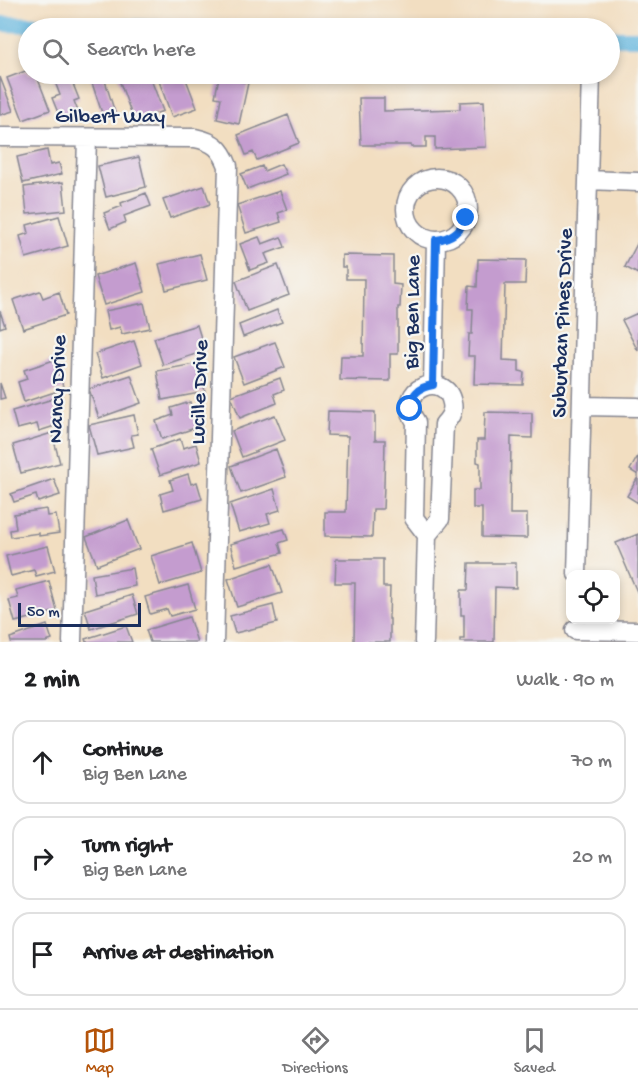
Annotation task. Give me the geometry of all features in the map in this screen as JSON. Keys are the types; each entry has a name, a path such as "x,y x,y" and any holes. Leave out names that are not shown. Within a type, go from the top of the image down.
{"street":[{"name":"Suburban Pines Drive","path":"577,570 591,84"},
{"name":"Gilbert Way","path":"0,137 195,138 217,147"},
{"name":"Nancy Drive","path":"72,642 87,138"},
{"name":"Lucille Drive","path":"214,642 228,166 217,147"},
{"path":"588,180 638,182"},
{"name":"Big Ben Lane","path":"433,385 436,240"},
{"name":"Big Ben Lane","path":"424,642 428,535 440,519 444,424 453,408 449,394 439,386 433,385 419,389 414,394 410,409 416,422 414,518 428,535"},
{"path":"582,406 638,407"},
{"path":"575,630 638,631"}],"building":[{"path":"18,74 18,84 40,84 50,110 23,120 7,78"},
{"path":"0,77 13,111 0,115"},
{"path":"56,84 73,84 79,99 74,101 79,114 61,120 52,98 60,95"},
{"path":"92,84 106,84 115,113 103,116"},
{"path":"121,84 153,84 163,111 134,121"},
{"path":"160,84 188,84 197,108 172,117"},
{"path":"218,84 248,84 239,124 217,119 221,98 215,97"},
{"path":"359,98 384,98 384,111 460,109 460,102 484,101 486,147 435,149 435,137 426,137 426,147 361,145"},
{"path":"288,115 299,143 257,160 253,152 246,155 238,135"},
{"path":"47,150 50,165 59,163 62,174 23,183 17,157"},
{"path":"139,157 146,187 106,197 98,166"},
{"path":"281,164 286,174 247,189 241,174 262,166 264,171"},
{"path":"63,182 66,210 27,214 24,187"},
{"path":"204,186 210,204 170,218 163,200"},
{"path":"280,191 287,210 278,213 281,222 246,233 237,205"},
{"path":"146,193 151,206 124,216 126,222 110,229 104,213"},
{"path":"59,216 68,246 26,258 20,236 29,233 27,225"},
{"path":"259,237 262,244 281,237 285,247 265,254 269,263 250,270 240,244"},
{"path":"638,242 638,274 625,267"},
{"path":"200,254 207,280 166,290 159,264"},
{"path":"342,255 393,256 393,284 401,285 400,307 398,307 398,354 390,354 390,381 340,380 341,356 363,356 364,279 346,279 346,267 342,267"},
{"path":"478,259 526,260 525,284 505,284 503,360 519,361 519,371 524,372 523,385 474,384 475,356 468,356 473,309 468,309 469,286 477,287"},
{"path":"136,263 145,292 104,305 95,276"},
{"path":"278,265 289,295 247,311 236,281"},
{"path":"40,291 43,298 59,292 66,315 23,329 13,300"},
{"path":"144,303 150,328 122,334 120,327 109,330 105,311"},
{"path":"277,310 282,322 243,337 239,325"},
{"path":"0,311 5,326 0,328"},
{"path":"638,313 638,351 622,320"},
{"path":"197,325 205,351 163,365 154,338"},
{"path":"134,341 142,364 103,378 95,354"},
{"path":"275,342 285,367 244,383 234,357"},
{"path":"54,360 64,389 24,402 18,382 27,379 24,370"},
{"path":"199,363 205,392 162,400 157,371"},
{"path":"131,375 141,403 99,418 89,389"},
{"path":"280,378 284,390 274,394 277,403 240,418 231,396"},
{"path":"0,383 5,398 0,399"},
{"path":"53,399 61,424 39,431 37,424 17,429 12,411"},
{"path":"190,402 198,427 162,439 156,421 173,415 171,408"},
{"path":"328,411 375,412 375,440 385,440 383,509 373,509 372,537 325,536 325,512 346,512 348,436 327,435"},
{"path":"485,412 532,413 532,438 511,437 510,514 527,514 527,538 482,537 482,508 473,508 473,490 480,490 477,440 484,440"},
{"path":"134,415 138,434 131,435 134,447 97,455 89,425"},
{"path":"275,415 285,440 242,457 232,431"},
{"path":"52,433 60,463 21,473 13,445"},
{"path":"180,439 183,448 196,444 201,462 160,475 151,449"},
{"path":"276,449 286,477 241,493 231,466"},
{"path":"638,456 638,475 630,470"},
{"path":"188,474 191,484 197,482 202,499 164,510 160,494 173,490 170,480"},
{"path":"638,477 638,503 627,496"},
{"path":"54,479 60,495 38,502 36,495 14,502 11,494"},
{"path":"274,489 280,510 267,514 270,523 239,532 230,504"},
{"path":"46,509 47,516 56,515 59,533 11,537 10,530 16,529 14,514"},
{"path":"128,520 139,549 97,565 86,537"},
{"path":"284,529 288,540 279,543 282,553 236,566 230,544"},
{"path":"638,534 638,594 616,543"},
{"path":"192,543 201,573 160,585 151,556"},
{"path":"48,546 55,571 36,576 34,570 11,576 6,556"},
{"path":"336,559 383,559 383,587 390,587 390,642 354,642 355,583 335,583"},
{"path":"469,563 516,563 516,588 495,587 494,642 460,642 460,639 464,639 461,590 468,590"},
{"path":"272,564 282,593 237,607 228,579"},
{"path":"132,568 135,586 95,594 92,575"},
{"path":"49,581 57,611 15,622 9,600 18,598 16,590"},
{"path":"188,585 195,609 170,616 167,609 150,614 145,597"},
{"path":"132,595 138,614 91,629 85,610"},
{"path":"273,605 277,623 235,633 230,616"},
{"path":"189,617 197,642 150,642 146,630"},
{"path":"47,625 52,640 11,642 10,638"},
{"path":"126,626 132,642 86,642 85,639"}],"waterway":[{"path":"0,24 18,24"},
{"path":"620,38 638,38"}],"route":[{"path":"410,409 414,394 419,389 433,385 436,240 455,234 462,227 466,218"}]}
